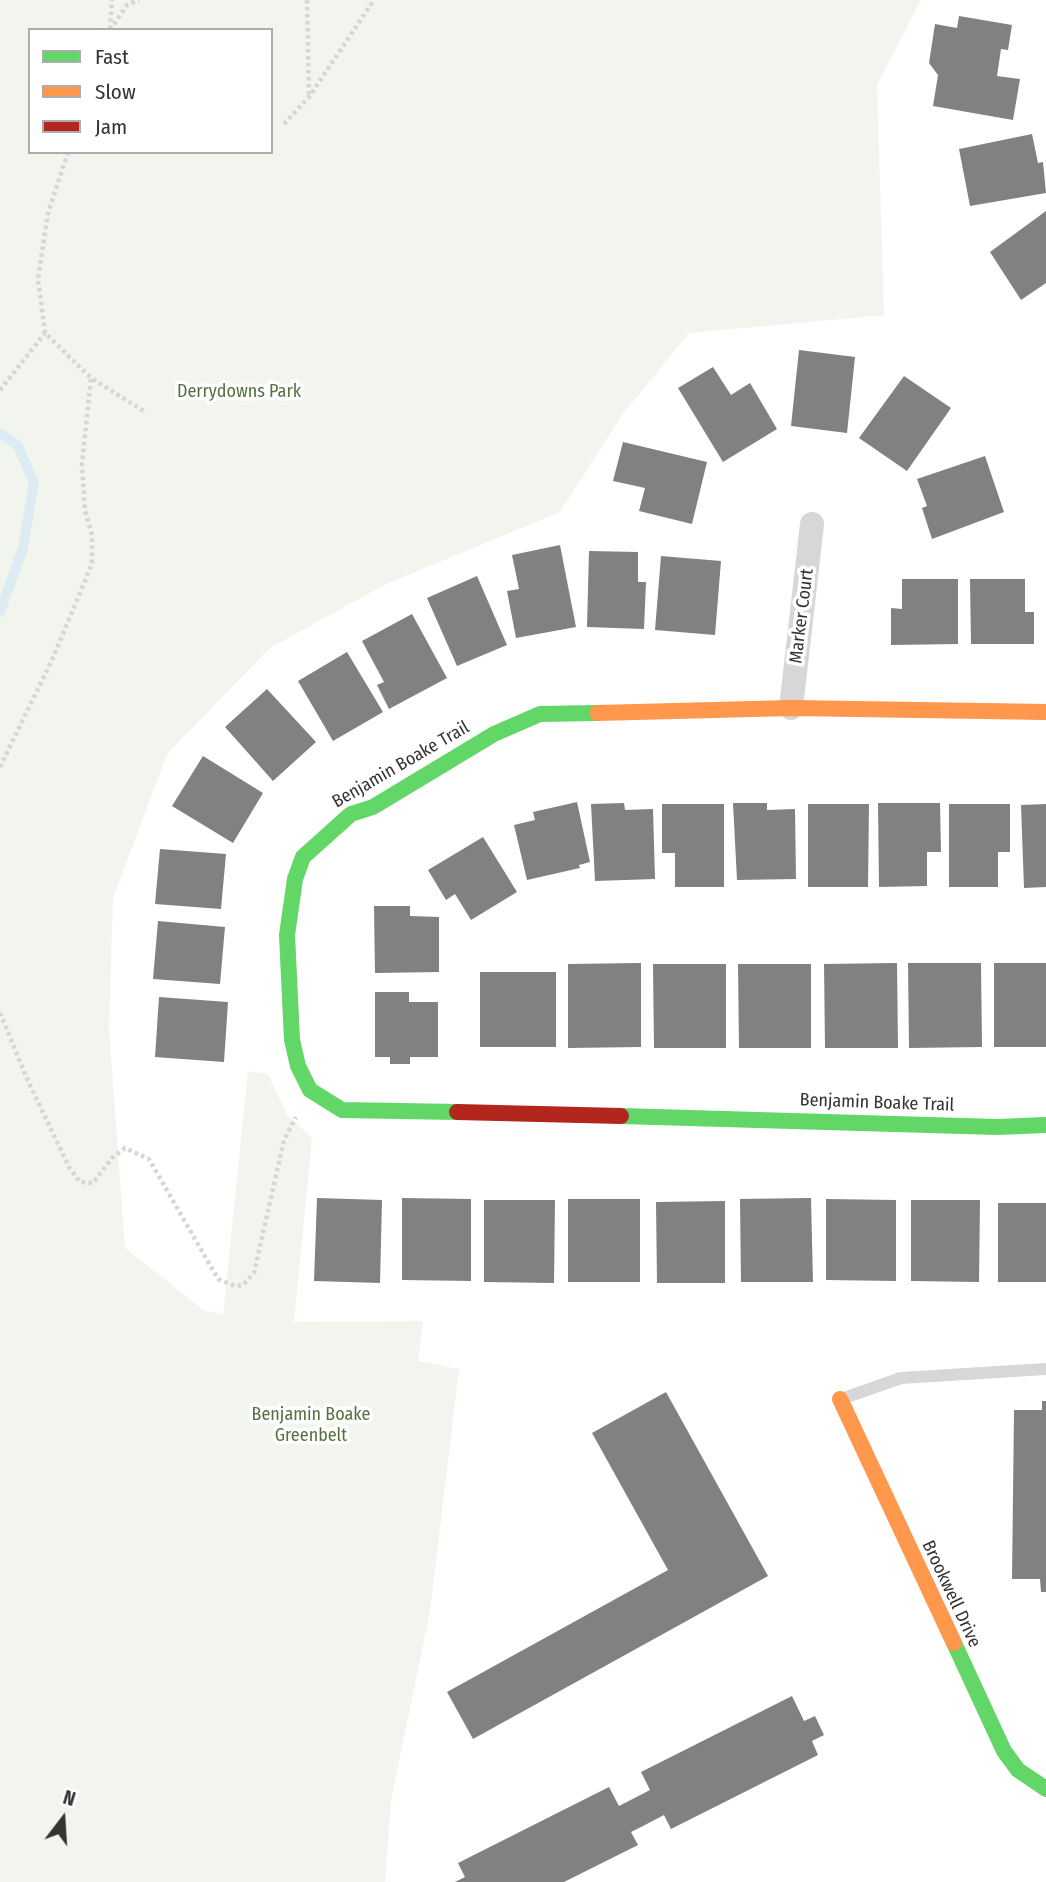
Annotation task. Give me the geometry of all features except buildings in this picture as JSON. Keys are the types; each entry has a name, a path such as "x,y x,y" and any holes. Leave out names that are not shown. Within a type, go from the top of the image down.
{"street":[{"name":"Marker Court","path":"791,708 812,524"},
{"name":"Benjamin Boake Trail","path":"1046,712 791,708 540,714 494,734 373,807 351,814 332,828 303,857 295,879 287,935 292,1040 298,1066 310,1090 342,1110 906,1122 997,1127 1046,1125"},
{"name":"Brookwell Drive","path":"840,1399 1004,1751 1018,1770 1046,1789"}],"lane":[{"path":"840,1399 901,1378 1046,1369"}],"path":[{"path":"110,28 112,0"},
{"path":"111,28 127,5 139,0"},
{"path":"307,0 309,97"},
{"path":"284,124 309,97 373,0"},
{"path":"67,154 48,214 38,279 45,333 91,378 144,411"},
{"path":"0,390 45,333"},
{"path":"0,767 52,660 92,564 82,464 91,378"},
{"path":"0,1013 28,1081 69,1167 80,1182 93,1183 112,1158 125,1148 149,1159 218,1279 235,1286 243,1285 254,1273 284,1140 310,1090"}],"green space":[{"name":"Derrydowns Park","path":"0,0 921,0 877,85 884,315 689,333 622,415 560,512 386,584 270,648 167,754 113,898 109,1029 125,1248 203,1310 223,1315 248,1071 268,1074 287,1115 312,1138 294,1322 423,1321 418,1361 459,1369 430,1611 391,1801 385,1882 0,1882"}],"waterway":[{"path":"0,433 18,446 34,483 23,548 0,612"}],"traffic: fast":[{"path":"457,1112 342,1110 310,1090 298,1066 292,1040 287,935 295,879 303,857 351,814 373,807 494,734 540,714 597,713"},
{"path":"621,1116 997,1127 1046,1125"},
{"path":"954,1643 1004,1751 1018,1770 1046,1789"}],"traffic: slow":[{"path":"597,713 791,708 1046,712"},
{"path":"840,1399 954,1643"}],"traffic: jam":[{"path":"457,1112 621,1116"}],"park label":[{"name":"Benjamin Boake Greenbelt","path":"311,1425"}]}
